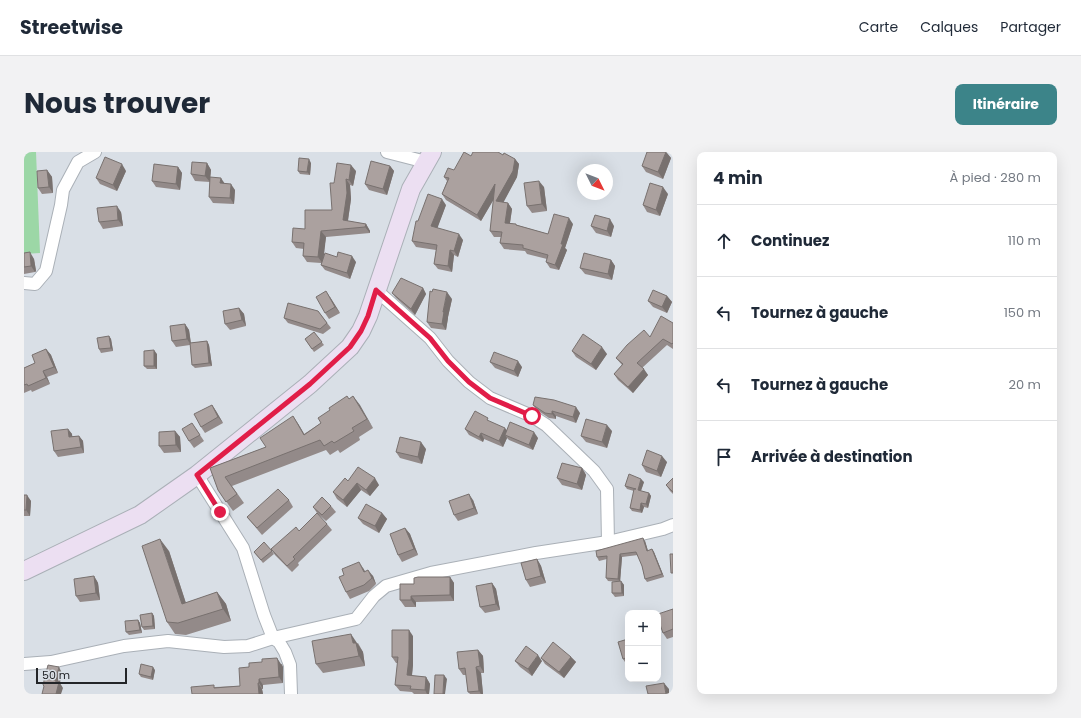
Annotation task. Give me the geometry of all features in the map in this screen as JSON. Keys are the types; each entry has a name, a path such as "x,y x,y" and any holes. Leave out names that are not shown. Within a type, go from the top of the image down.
{"main road":[{"path":"24,571 140,515 197,475 310,384 350,347 361,331 368,316 411,189 429,157"}],"street":[{"path":"24,284 36,284 46,271 64,190 78,162 95,152"},
{"path":"387,152 429,157"},
{"path":"376,290 430,338 448,361 469,382 490,398 532,416 546,425 594,470 608,489 608,542"},
{"path":"197,475 243,548 264,615 273,638 279,642 290,665 291,694"},
{"path":"24,664 51,662 124,646 168,641 224,647 248,646 273,638 356,619 374,596 386,586 430,574 536,553 608,542 663,529 673,525"}],"green space":[{"path":"24,152 36,152 40,253 24,254"}],"building":[{"path":"464,152 471,156 473,152 498,152 503,155 504,153 515,159 513,171 496,201 508,203 505,223 516,224 548,234 554,214 569,218 561,244 563,244 555,265 546,262 548,255 523,248 523,245 500,243 502,232 490,231 495,184 477,215 442,194 449,178 444,177 448,168 454,170"},
{"path":"647,152 666,152 658,172 642,166"},
{"path":"105,157 122,164 113,185 96,178"},
{"path":"299,158 309,159 307,172 298,171"},
{"path":"371,161 390,166 383,189 365,184"},
{"path":"192,162 207,163 205,176 191,174"},
{"path":"337,163 351,165 349,180 346,179 347,193 343,220 366,224 365,227 321,231 318,257 303,256 304,243 292,242 293,228 305,229 305,210 332,210 330,183 334,183"},
{"path":"154,164 178,167 176,184 152,181"},
{"path":"47,170 49,187 38,188 37,171"},
{"path":"210,177 221,178 220,183 231,184 230,198 209,197"},
{"path":"539,181 542,204 527,206 524,183"},
{"path":"650,183 663,187 656,210 643,205"},
{"path":"428,194 442,199 431,226 459,234 454,251 450,250 448,266 434,264 437,245 412,241 416,221 418,221"},
{"path":"117,206 118,220 99,222 97,208"},
{"path":"595,215 610,219 607,231 591,226"},
{"path":"30,252 31,266 24,267 24,253"},
{"path":"338,252 352,256 347,273 321,265 325,253 337,257"},
{"path":"584,253 611,260 608,274 580,268"},
{"path":"401,278 423,288 411,309 392,293"},
{"path":"433,289 447,292 442,324 427,322 430,291 432,292"},
{"path":"653,290 667,296 662,307 648,301"},
{"path":"326,291 335,307 325,313 316,297"},
{"path":"288,303 318,311 327,323 320,329 284,318"},
{"path":"239,308 242,320 225,324 223,311"},
{"path":"661,316 673,323 673,343 672,344 663,339 637,363 644,369 628,387 614,374 623,364 616,358 627,345 644,330 650,337"},
{"path":"185,324 187,339 172,341 170,326"},
{"path":"314,332 322,342 312,349 305,339"},
{"path":"583,334 602,347 591,364 572,351"},
{"path":"109,336 111,348 99,349 97,338"},
{"path":"207,341 209,363 192,365 190,343"},
{"path":"46,349 54,367 43,371 46,378 28,386 27,384 24,385 24,368 35,363 32,355"},
{"path":"154,350 154,366 144,366 144,351"},
{"path":"494,352 518,361 514,371 490,362"},
{"path":"347,396 349,399 353,396 367,419 352,428 354,431 334,443 332,441 324,446 320,440 225,477 237,494 226,502 218,490 210,468 266,447 260,438 293,416 304,435 321,423 318,418 330,410 329,408"},
{"path":"535,397 554,400 576,407 573,417 552,411 552,414 545,413 533,405"},
{"path":"212,405 218,417 201,427 194,414"},
{"path":"475,411 488,418 487,420 505,428 499,441 481,433 479,437 465,429"},
{"path":"586,419 607,425 602,442 581,436"},
{"path":"510,422 534,432 529,445 505,435"},
{"path":"192,423 200,435 189,441 182,429"},
{"path":"68,429 69,437 79,436 81,447 54,451 51,431"},
{"path":"175,431 176,445 159,446 159,432"},
{"path":"400,437 421,442 418,457 396,452"},
{"path":"647,450 662,456 657,471 642,465"},
{"path":"562,463 582,468 577,484 557,478"},
{"path":"358,467 375,478 366,490 357,483 343,500 333,492 345,478 348,481"},
{"path":"629,474 641,479 638,490 649,493 646,504 641,503 640,510 630,508 634,489 636,489 625,486"},
{"path":"673,478 673,492 666,485"},
{"path":"278,489 289,500 257,528 247,517"},
{"path":"469,494 474,508 454,515 449,501"},
{"path":"24,495 27,495 26,510 24,510"},
{"path":"322,497 331,506 322,515 313,507"},
{"path":"366,504 382,513 375,526 358,518"},
{"path":"317,513 327,524 293,557 295,559 287,566 271,549 296,527 299,531"},
{"path":"405,528 414,549 398,555 390,534"},
{"path":"643,538 647,551 652,549 662,574 645,579 642,566 636,552 620,554 618,579 606,578 607,556 597,557 596,551"},
{"path":"160,539 182,604 217,592 223,609 178,623 167,622 142,546"},
{"path":"264,542 272,551 261,560 254,552"},
{"path":"670,554 673,554 673,573 671,573"},
{"path":"537,559 541,576 526,580 521,563"},
{"path":"359,562 364,572 368,570 372,578 364,585 346,592 339,577 344,575 342,569"},
{"path":"94,576 96,593 76,596 74,579"},
{"path":"450,577 450,595 411,596 411,600 400,600 400,584 414,584 414,578"},
{"path":"621,581 622,593 612,593 612,582"},
{"path":"492,583 496,604 480,607 476,586"},
{"path":"673,609 673,629 663,633 661,627 661,613"},
{"path":"152,613 153,626 142,627 140,615"},
{"path":"138,620 140,630 126,632 125,621"},
{"path":"392,630 409,630 409,659 407,675 426,677 425,690 410,689 411,686 395,685 398,657 392,657"},
{"path":"351,634 353,643 356,643 359,656 316,664 312,641"},
{"path":"625,640 625,658 623,659 618,642"},
{"path":"553,642 571,657 559,672 541,658"},
{"path":"526,646 538,655 528,669 515,661"},
{"path":"478,650 480,666 476,667 479,691 468,692 465,668 459,669 457,652"},
{"path":"277,658 279,677 259,679 259,694 192,694 191,687 214,685 214,688 240,686 239,668 249,667 249,663 262,662 262,659"},
{"path":"141,664 153,667 151,677 139,674"},
{"path":"48,665 59,667 55,681 59,682 56,694 42,694"},
{"path":"435,675 444,675 443,694 434,694"},
{"path":"664,683 666,694 648,694 646,686"}],"route":[{"path":"220,512 197,475 310,384 350,347 361,331 368,316 376,290 430,338 448,361 469,382 490,398 532,416"}]}
